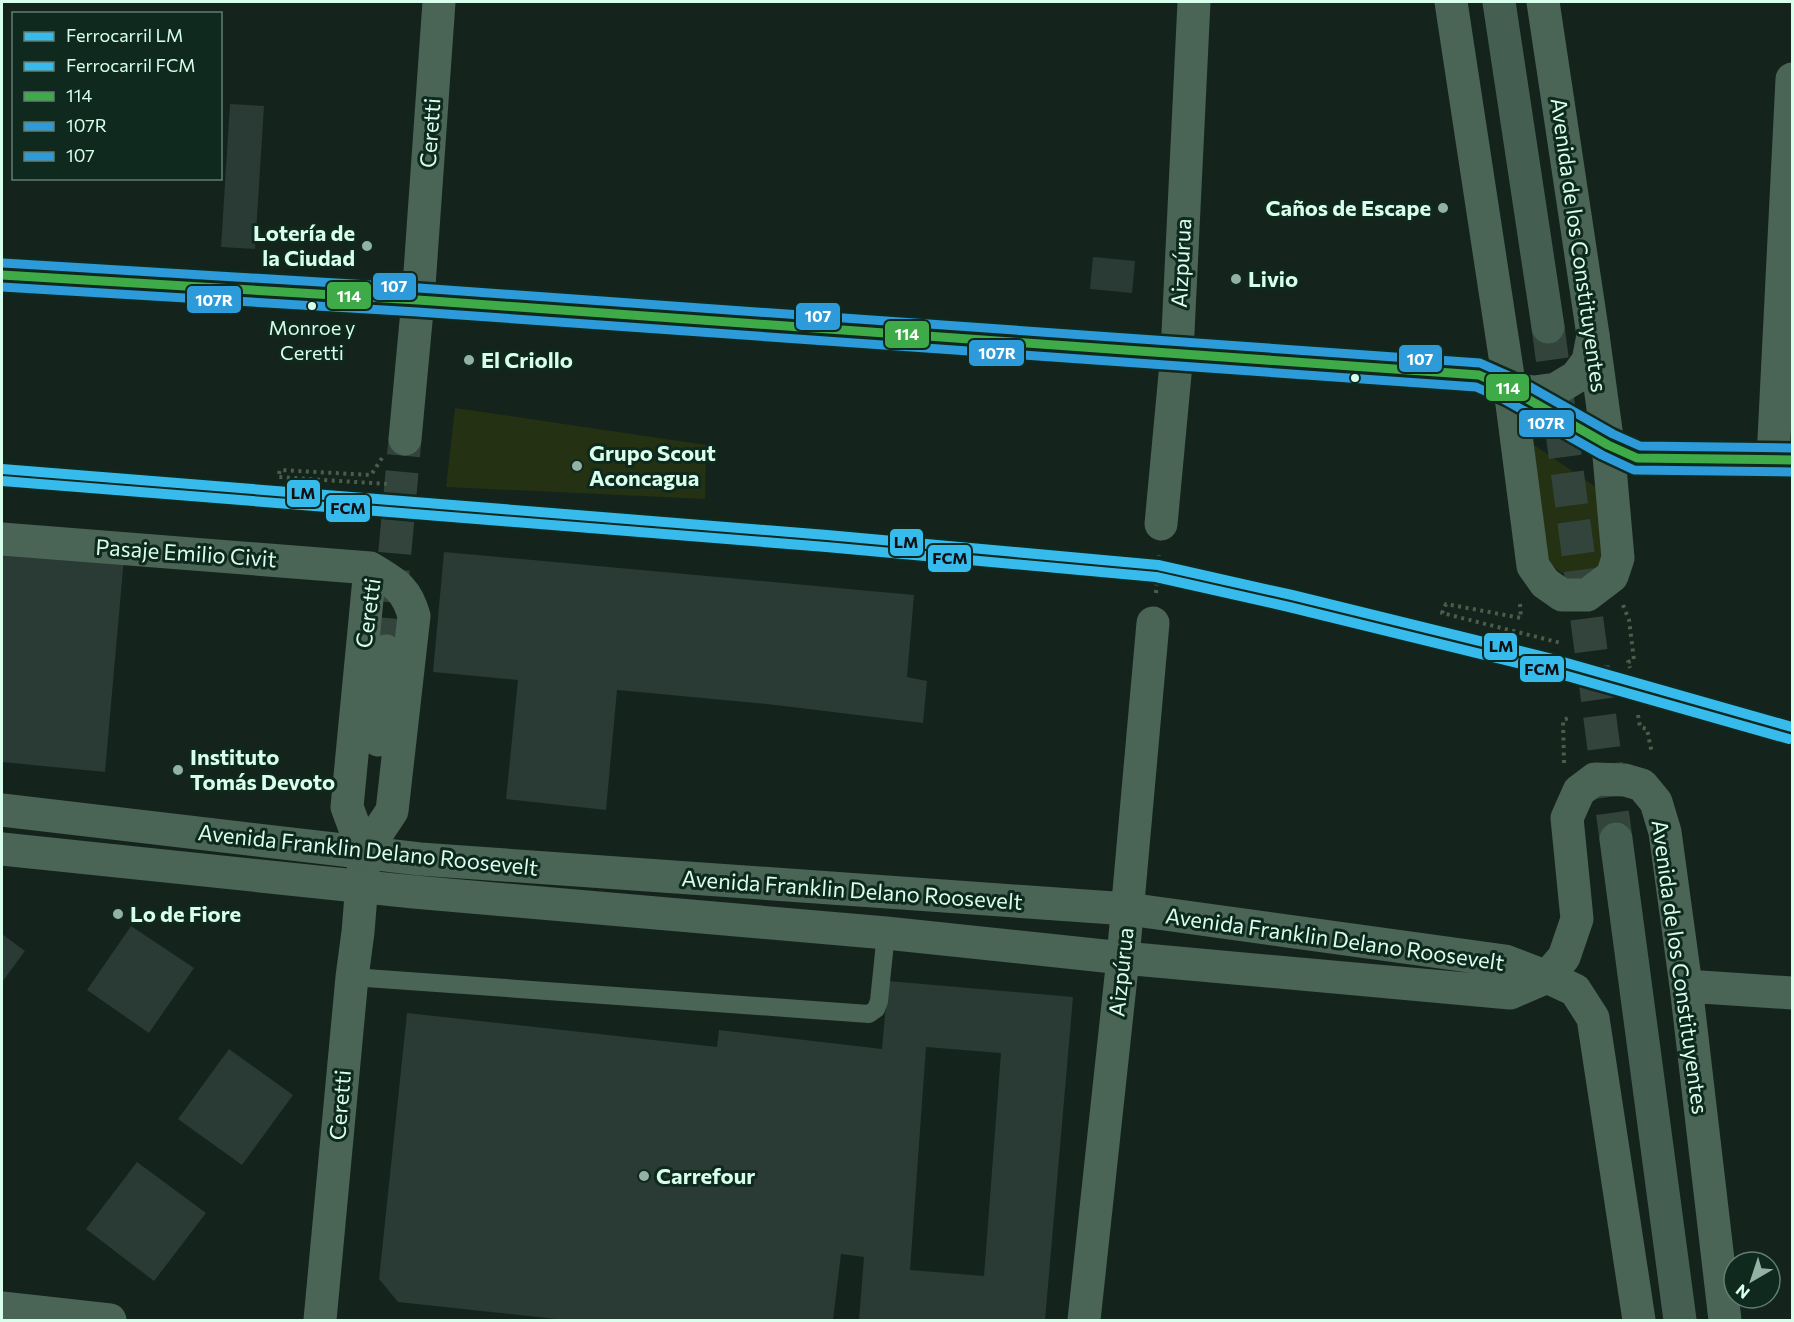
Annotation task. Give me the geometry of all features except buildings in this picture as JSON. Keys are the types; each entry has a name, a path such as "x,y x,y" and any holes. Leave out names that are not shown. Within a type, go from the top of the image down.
{"main road":[{"name":"Avenida de los Constituyentes","path":"1499,2 1548,327"},
{"name":"Avenida de los Constituyentes","path":"1616,839 1680,1320"}],"street":[{"name":"Ceretti","path":"396,445 383,441 393,348 418,300 440,2"},
{"name":"Aizpúrua","path":"1161,524 1177,353 1194,2"},
{"path":"1451,2 1510,389 1533,566 1545,583 1562,595 1587,596 1612,576"},
{"name":"Avenida de los Constituyentes","path":"1543,2 1608,445 1617,558 1612,576"},
{"path":"2,275 418,300 1479,375 1510,389 1608,445 1637,458 1783,460 1792,79"},
{"path":"1510,389 1534,392 1556,389 1576,377 1588,361 1593,335"},
{"name":"Pasaje Emilio Civit","path":"2,539 370,568"},
{"name":"Ceretti","path":"370,568 395,584 409,599 414,616 392,811 364,853 347,807 370,568"},
{"name":"Aizpúrua","path":"1084,1320 1128,909 1153,623"},
{"name":"Ceretti","path":"320,1320 358,932 360,887 386,651"},
{"name":"Avenida de los Constituyentes","path":"1547,976 1564,957 1577,919 1566,818 1579,791 1595,779 1625,780 1642,785 1656,802 1665,832 1686,986 1725,1320"},
{"name":"Avenida Franklin Delano Roosevelt","path":"2,810 431,860 1128,909 1505,962 1547,976"},
{"name":"Avenida Franklin Delano Roosevelt","path":"2,849 360,887 886,933 1123,958 1510,993 1547,976"},
{"path":"1547,976 1575,990 1593,1018 1639,1320"},
{"path":"1686,986 1792,993"},
{"path":"2,1308 110,1320"}],"lane":[{"path":"352,977 869,1014 876,1009 879,1001 886,933"}],"path":[{"path":"387,484 278,477 280,470 370,475 396,445"},
{"path":"1153,623 1161,524"},
{"path":"1612,576 1629,620 1634,660 1628,662 1630,668"},
{"path":"1638,715 1641,727 1647,729 1651,748"}],"green space":[{"name":"Grupo Scout Aconcagua","path":"455,408 706,445 705,499 446,487"},
{"path":"1531,443 1596,487 1605,558 1598,567 1584,577 1571,578 1548,561"}],"tunnel":[{"path":"1548,327 1616,839"},
{"path":"386,651 405,439"}],"rail line":[{"name":"LM","path":"2,469 827,535 1158,565 1292,595 1549,658 1792,727"},
{"name":"FCM","path":"2,481 826,547 1156,577 1546,670 1789,739"}],"transit line":[{"name":"107","path":"3,263 419,288 1480,363 1516,379 1613,434 1640,446 1792,448"},
{"name":"114","path":"2,275 418,300 1479,375 1510,389 1608,445 1637,458 1792,460"},
{"name":"107R","path":"2,287 417,312 1476,387 1505,400 1602,455 1634,470 1792,472"}],"place":[{"name":"Caños de Escape","path":"1443,208"},
{"name":"Lotería de la Ciudad","path":"367,246"},
{"name":"Livio","path":"1236,279"},
{"name":"Monroe y Ceretti","path":"312,306"},
{"name":"El Criollo","path":"469,360"},
{"name":"Grupo Scout Aconcagua","path":"577,466"},
{"name":"Instituto Tomás Devoto","path":"178,770"},
{"name":"Lo de Fiore","path":"118,914"},
{"name":"Carrefour","path":"644,1176"}]}
